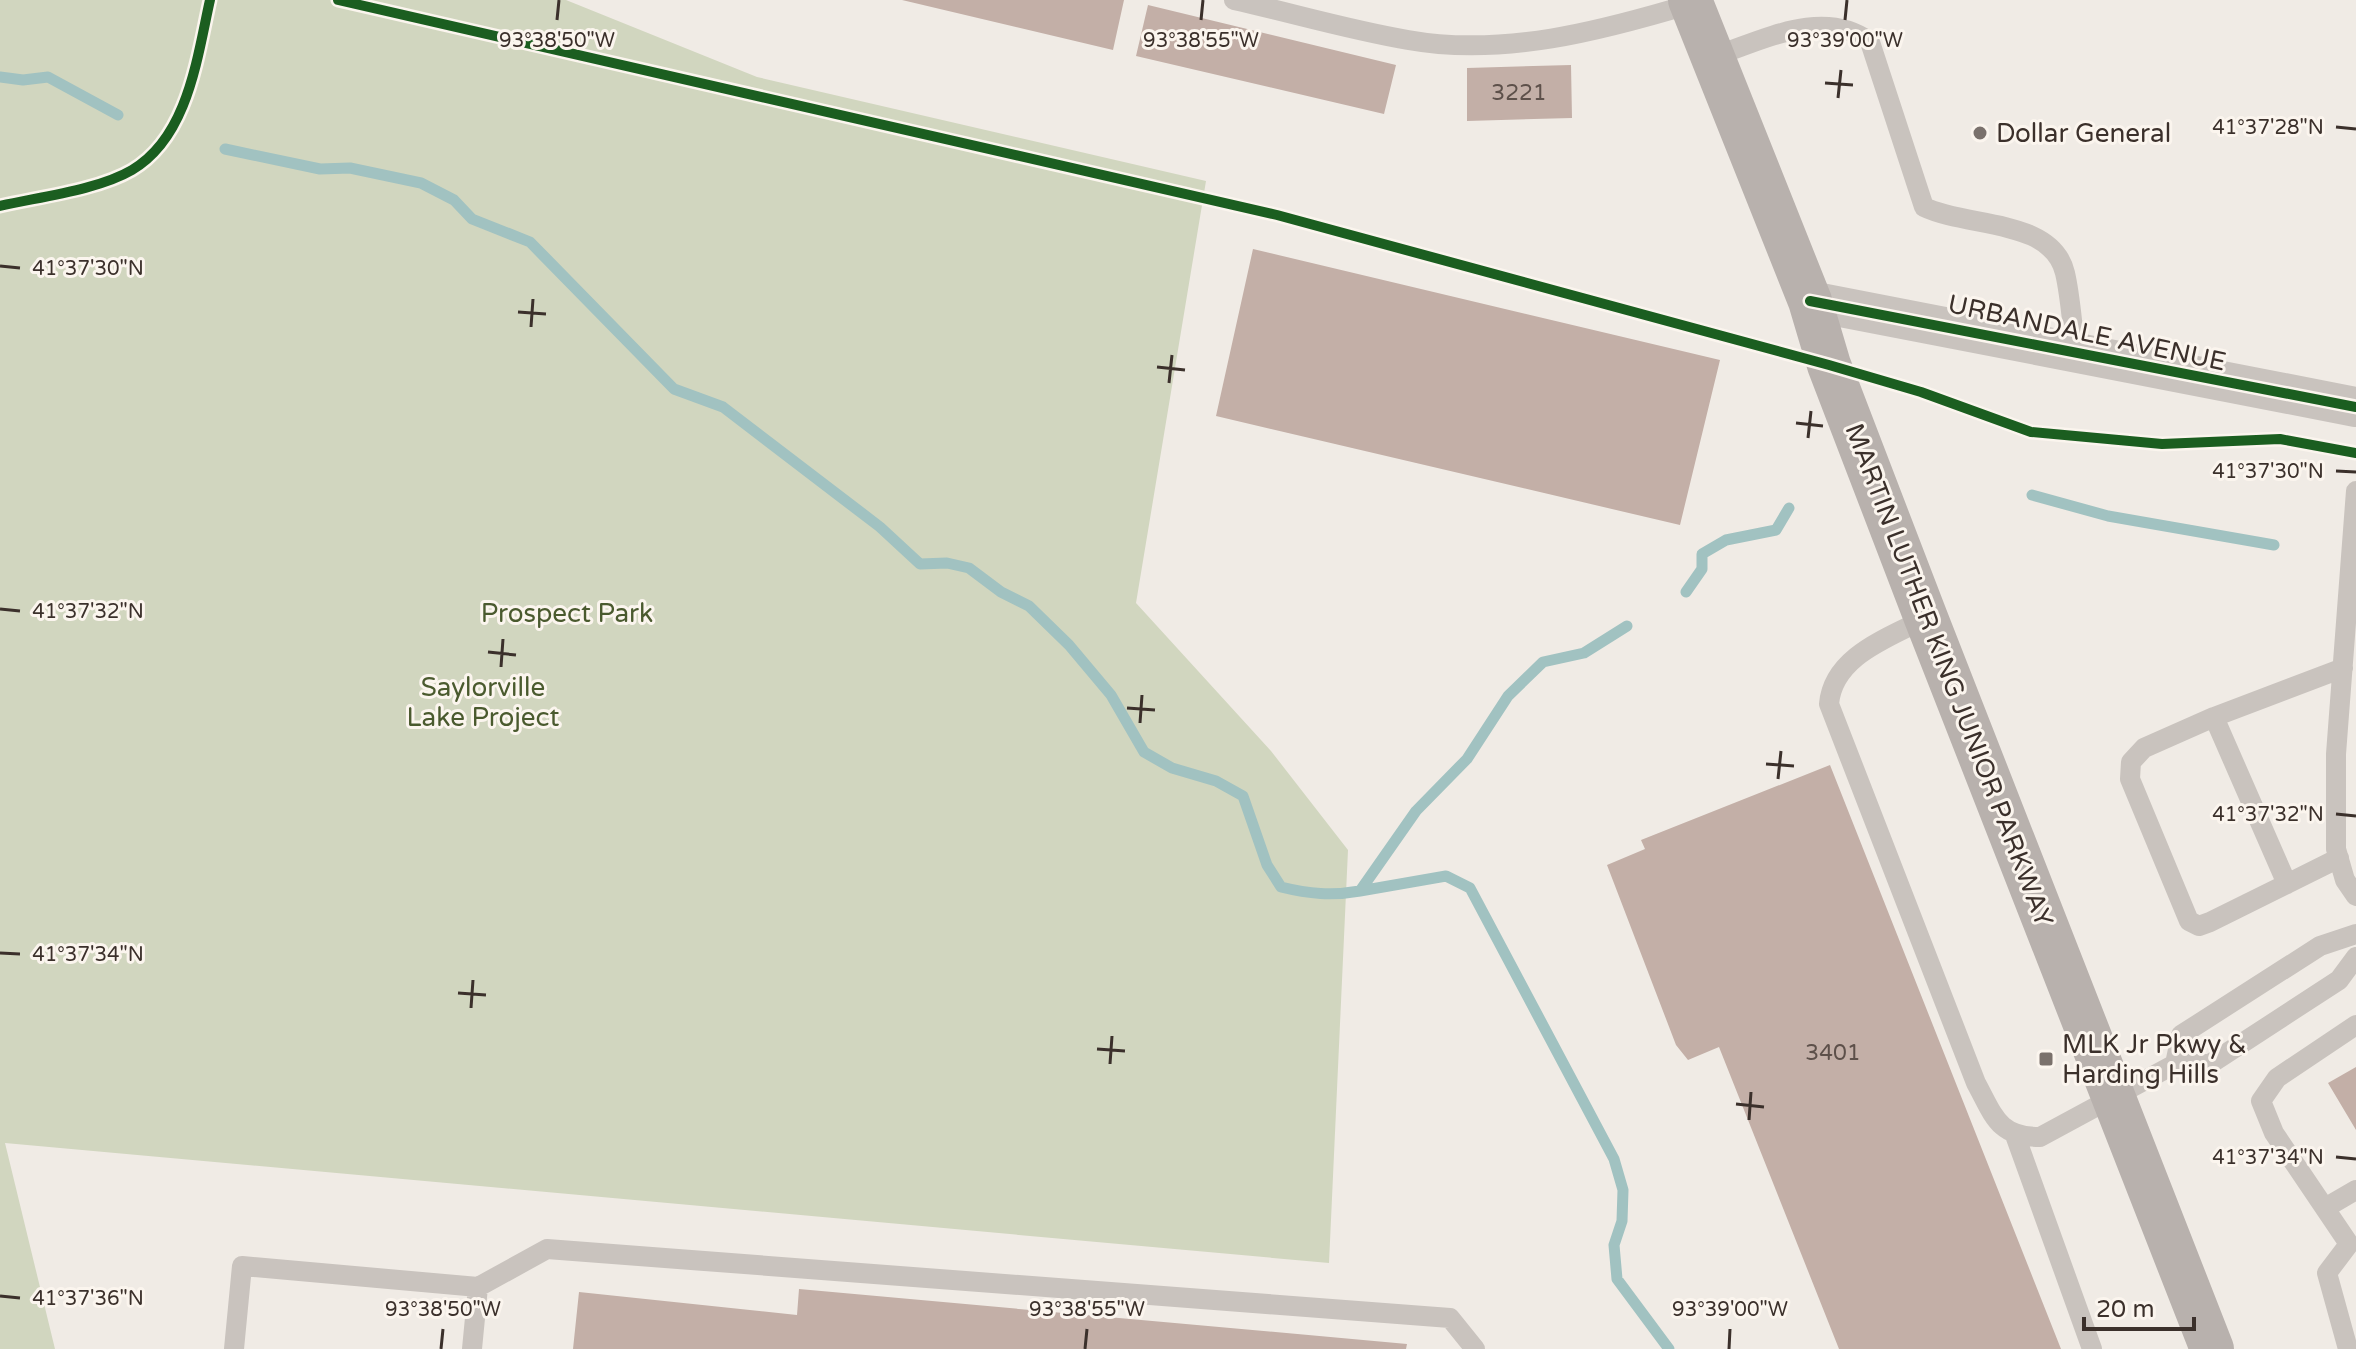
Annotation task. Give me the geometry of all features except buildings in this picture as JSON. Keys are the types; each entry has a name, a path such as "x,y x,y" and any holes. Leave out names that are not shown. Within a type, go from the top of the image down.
{"main road":[{"name":"MARTIN LUTHER KING JUNIOR PARKWAY","path":"1691,2 1810,301 1829,365 1926,618 2212,1349"}],"street":[{"name":"URBANDALE AVENUE","path":"1810,301 2356,407"}],"lane":[{"path":"1234,0 1410,41 1479,44 1551,39 1613,28 1691,2"},
{"path":"1712,57 1803,27 1854,30 1870,42 1924,207 1941,215 2036,235 2054,248 2065,271 2076,353"},
{"path":"2355,892 2339,858 2346,790 2348,690 2343,668 2352,602 2356,491"},
{"path":"1926,618 1862,653 1840,670 1831,686 1829,704 1976,1083 2000,1127 2015,1135 2040,1137 2175,1064 2210,1064 2339,980 2356,957"},
{"path":"2339,858 2199,926 2189,921 2130,779 2131,762 2144,748 2214,717 2343,668"},
{"path":"2214,717 2287,884"},
{"path":"2175,1064 2181,1035 2320,946 2356,934"},
{"path":"2348,1349 2327,1273 2353,1242 2325,1208 2274,1133 2261,1101 2277,1078 2356,1025"},
{"path":"2015,1135 2092,1349"},
{"path":"2325,1208 2356,1190"},
{"path":"234,1349 242,1266 478,1287 547,1249 1450,1318 1475,1349"},
{"path":"472,1349 478,1287"},
{"path":"2339,1317 2356,1331"}],"green space":[{"name":"Prospect Park","path":"0,0 566,0 757,77 1206,181 1136,603 1271,751 1348,850 1329,1263 5,1143 55,1349 0,1349"}],"waterway":[{"path":"0,77 23,80 48,77 118,115"},
{"path":"225,149 320,169 350,168 421,183 454,200 472,219 530,242 674,389 723,407 880,527 920,564 947,563 969,568 1001,592 1029,606 1069,645 1111,695 1144,752 1172,768 1216,781 1243,796 1267,865 1281,887 1320,894 1360,891 1416,811 1467,759 1508,696 1543,662 1584,653 1627,626"},
{"path":"2032,495 2108,516 2274,545"},
{"path":"1686,592 1702,569 1702,554 1726,540 1776,530 1789,508"},
{"path":"1360,891 1446,876 1470,888 1614,1159 1623,1190 1622,1221 1614,1245 1617,1279 1669,1349"}],"cycle path":[{"path":"0,206 103,183 132,170 151,156 166,138 187,94 210,0"},
{"path":"338,0 1277,215 1829,365 1921,392 2031,432 2162,444 2280,439 2356,453"},
{"path":"1810,301 2356,407"}],"place":[{"name":"Dollar General","path":"1980,133"},
{"name":"MLK Jr Pkwy & Harding Hills","path":"2046,1059"}],"park label":[{"name":"Saylorville Lake Project","path":"483,702"}]}
